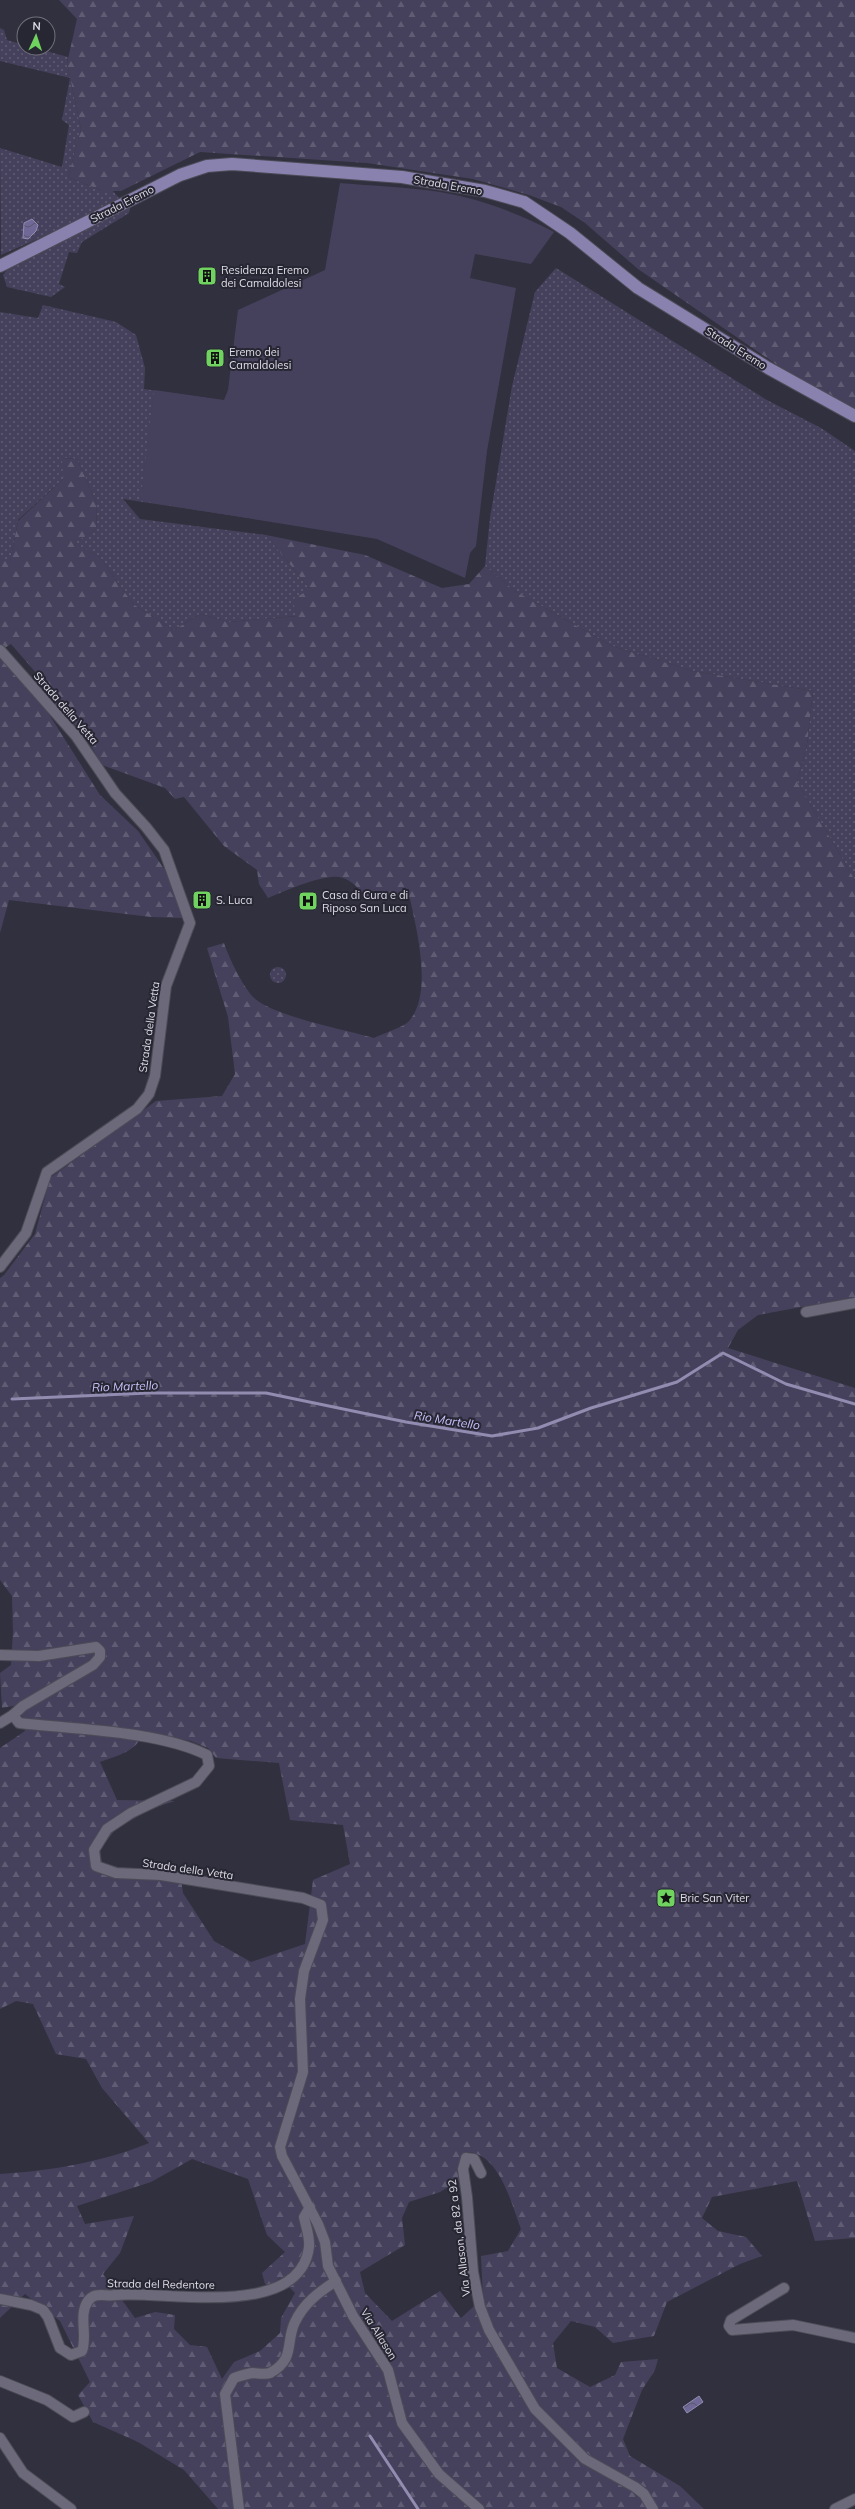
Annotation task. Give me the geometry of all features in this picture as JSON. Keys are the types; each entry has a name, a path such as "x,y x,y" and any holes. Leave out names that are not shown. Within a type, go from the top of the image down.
{"main road":[{"name":"Strada Eremo","path":"0,266 180,175 207,166 232,164 402,177 485,191 524,202 545,214 638,288 768,368 855,416"}],"street":[{"name":"Strada della Vetta","path":"0,650 76,736 115,793 146,827 164,850 190,923 166,986 155,1076 149,1094 137,1109 47,1172 26,1233 0,1267"},
{"path":"806,1312 855,1303"},
{"path":"0,1655 39,1656 87,1646 96,1647 100,1651 100,1657 93,1665 23,1706 13,1715 0,1722"},
{"name":"Strada della Vetta","path":"13,1715 19,1723 141,1737 194,1748 208,1755 209,1766 196,1782 131,1813 107,1829 94,1850 96,1866 116,1873 161,1875 303,1898 321,1905 323,1920 304,1971 300,1999 303,2072 280,2147 282,2156"},
{"name":"Via Allason","path":"282,2156 310,2207 325,2242 328,2266 354,2316 388,2370 402,2423 439,2474 478,2509"},
{"name":"Via Allason, da 82 a 92","path":"481,2173 474,2160 466,2158 463,2168 467,2197 473,2272 480,2307 489,2330 536,2408 585,2459 635,2487 644,2494 653,2509"},
{"name":"Strada del Redentore","path":"0,2299 31,2305 43,2310 48,2317 60,2348 70,2355 82,2351 86,2341 83,2310 88,2301 97,2294 115,2296 128,2293 204,2298 237,2297 258,2294 277,2287 295,2275 304,2261 309,2240 304,2217 310,2207"},
{"path":"238,2509 225,2394 234,2378 251,2373 269,2374 285,2362 291,2342 294,2324 302,2308 318,2293 336,2281"},
{"path":"784,2288 731,2320 729,2326 732,2330 793,2325 855,2338"},
{"path":"0,2381 47,2400 73,2417 84,2412"},
{"path":"0,2438 23,2473 71,2509"},
{"path":"835,2509 855,2499"}],"green space":[{"path":"59,0 855,0 855,410 780,367 638,269 585,223 561,207 529,195 473,179 367,163 200,152 121,191 103,191 68,177 81,129 67,63 77,19"},
{"path":"0,28 4,30 7,40 16,43 16,56 56,56 56,54 68,57 67,63 81,129 68,177 103,191 113,191 119,198 58,230 1,255 0,148 62,167 69,125 62,120 70,78 0,61"},
{"path":"340,183 415,189 455,195 499,208 554,232 531,264 475,254 470,278 516,288 487,451 476,546 470,553 465,578 377,539 147,502 141,496 154,390 224,400 228,390 238,310 325,270"},
{"path":"130,207 129,213 82,242 77,253 69,252 59,284 65,287 51,297 7,287 3,275 10,266"},
{"path":"556,268 765,399 821,428 855,451 855,880 797,782 807,744 813,691 693,671 612,646 515,591 485,566 490,518 512,386 535,292"},
{"path":"43,305 116,322 136,335 145,368 144,389 213,399 269,521 123,499 140,519 266,535 310,589 297,616 229,622 200,614 174,630 133,604 100,557 73,543 96,530 97,504 77,459 63,458 63,479 18,520 10,562 0,561 0,312 38,318"},
{"path":"62,458 77,459 97,504 96,530 74,543 100,557 133,604 174,630 200,614 229,622 297,616 292,600 310,589 266,535 365,555 442,588 469,584 485,566 515,591 612,646 693,671 813,691 807,744 797,782 855,880 855,1297 758,1315 738,1330 728,1348 855,1388 855,2238 815,2241 797,2181 712,2197 702,2218 718,2231 746,2237 762,2256 740,2264 667,2302 654,2336 613,2343 595,2327 571,2321 553,2343 557,2368 590,2387 615,2375 621,2362 658,2359 655,2370 642,2390 623,2439 630,2456 680,2486 704,2509 218,2509 184,2470 138,2442 93,2422 78,2395 90,2382 60,2321 25,2294 0,2318 0,2174 57,2168 95,2160 131,2150 149,2143 102,2088 86,2059 56,2054 33,2004 16,2001 0,2009 0,1748 25,1731 19,1705 2,1708 0,1673 11,1665 13,1632 12,1596 0,1580 0,1278 4,1275 35,1234 50,1178 156,1101 222,1096 235,1074 228,1017 207,948 224,943 232,964 240,979 253,997 263,1004 310,1022 374,1038 398,1028 409,1021 416,1009 422,979 419,945 410,899 392,894 366,898 355,885 339,877 322,878 268,898 259,884 257,870 224,846 184,797 175,799 165,788 102,765 83,732 51,702 57,697 11,644 0,651 0,561 10,561 18,521 63,479","holes":["144,1732 191,1741 208,1748 216,1758 279,1763 290,1820 343,1825 350,1864 313,1880 305,1944 251,1962 214,1941 183,1893 180,1872 117,1867 102,1863 100,1849 115,1830 150,1809 175,1801 117,1800 100,1762 120,1755 132,1748 141,1739","465,2152 477,2154 487,2160 502,2180 521,2229 508,2251 481,2256 483,2298 461,2318 440,2291 392,2321 365,2293 360,2272 405,2245 402,2218 409,2202 440,2192 461,2179 460,2163","192,2159 248,2179 267,2235 285,2252 262,2273 265,2284 270,2286 280,2278 295,2293 281,2318 280,2333 260,2351 234,2362 222,2379 207,2347 190,2345 174,2329 175,2315 155,2312 135,2318 103,2274 120,2253 134,2216 85,2224 77,2206 151,2182"]},
{"path":"0,658 45,708 100,795 138,831 165,870 184,918 151,917 9,900 0,933"},
{"path":"275,967 281,967 286,972 284,981 281,983 275,983 270,978 270,972"}],"water":[{"path":"32,219 38,225 36,231 28,239 23,238 24,223"},
{"path":"699,2396 703,2402 687,2413 683,2407"}],"waterway":[{"name":"Rio Martello","path":"12,1399 149,1393 266,1393 406,1422 492,1436 538,1428 591,1408 677,1382 723,1353 786,1384 855,1404"},
{"path":"370,2436 418,2509"}],"place":[{"name":"Residenza Eremo dei Camaldolesi","path":"207,276"},
{"name":"Eremo dei Camaldolesi","path":"215,358"},
{"name":"S. Luca","path":"202,900"},
{"name":"Casa di Cura e di Riposo San Luca","path":"308,901"},
{"name":"Bric San Viter","path":"666,1898"}]}
